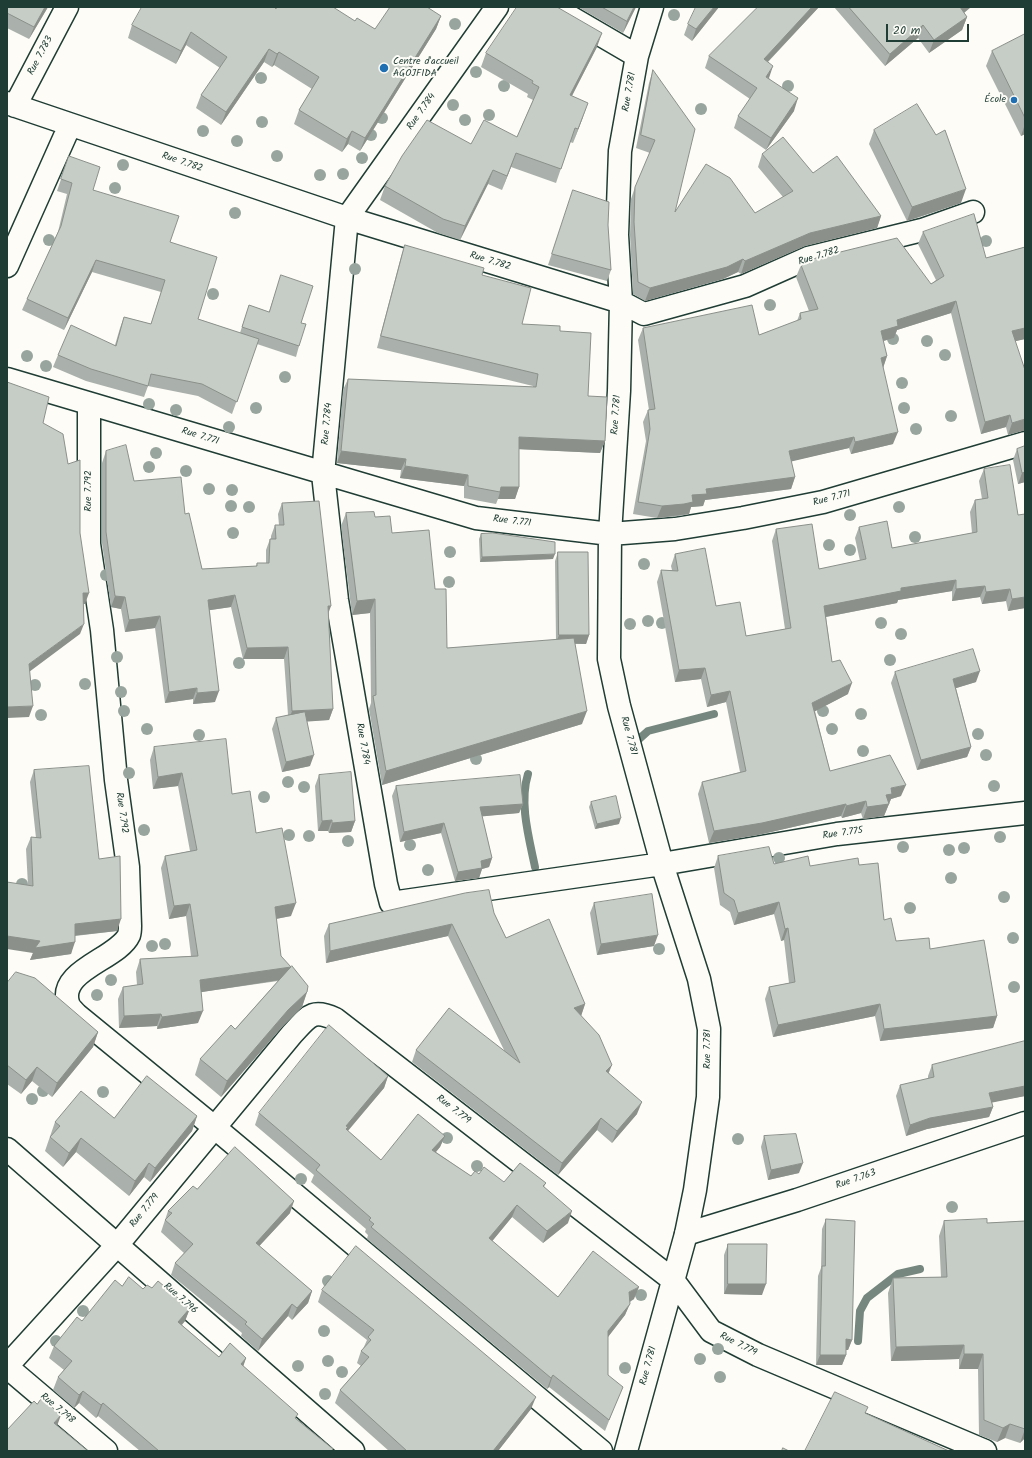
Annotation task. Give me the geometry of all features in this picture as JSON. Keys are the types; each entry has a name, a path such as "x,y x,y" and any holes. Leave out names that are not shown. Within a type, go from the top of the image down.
{"street":[{"name":"Rue 7.783","path":"11,104 67,7"},
{"name":"Rue 7.784","path":"497,7 347,218 323,474 337,600 386,884 391,903 662,864"},
{"path":"553,7 637,56"},
{"name":"Rue 7.781","path":"626,1451 686,1234 695,1190 708,1097 709,1029 699,979 662,864 619,706 609,659 610,534 619,391 621,302 617,235 620,151 637,56 652,7"},
{"name":"Rue 7.782","path":"11,104 347,218 621,302 644,314 745,286 808,258 922,230 973,212"},
{"path":"7,266 70,125"},
{"name":"Rue 7.771","path":"7,379 323,474 476,518 610,534 675,529 743,518 823,502 1025,443"},
{"name":"Rue 7.792","path":"89,404 89,544 102,630 116,780 128,867 130,926 129,935 122,943 75,978 67,990 68,1004 77,1015 214,1127 601,1451"},
{"name":"Rue 7.775","path":"662,864 837,834 1025,813"},
{"name":"Rue 7.779","path":"7,1367 118,1244 292,1034 309,1016 322,1013 335,1019 673,1280 711,1331 758,1355 985,1451"},
{"name":"Rue 7.763","path":"686,1234 798,1200 1025,1123"},
{"name":"Rue 7.796","path":"7,1149 118,1244 353,1451"},
{"name":"Rue 7.798","path":"7,1367 106,1451"}],"building":[{"path":"7,7 45,7 34,27 7,13"},
{"path":"142,7 274,7 276,9 277,7 333,7 355,21 357,18 375,29 390,7 427,7 441,16 365,138 352,131 347,139 299,110 319,77 279,52 277,54 269,49 226,112 201,95 227,57 191,32 181,51 132,25"},
{"path":"517,7 557,7 602,33 570,95 588,103 578,129 575,128 561,169 516,153 507,176 493,170 465,226 443,219 385,186 402,156 427,120 471,144 484,120 517,137 539,87 532,83 533,81 486,53"},
{"path":"602,7 634,7 627,21"},
{"path":"696,7 714,7 696,29 688,24"},
{"path":"758,7 812,7 764,59 773,66 766,77 798,98 771,138 738,116 757,88 709,56"},
{"path":"849,7 960,7 967,17 934,40 923,25 890,54"},
{"path":"1025,34 1025,118 992,51"},
{"path":"653,70 695,129 675,212 706,164 730,178 755,213 793,191 762,154 783,137 813,173 837,156 881,216 810,233 745,261 743,259 727,267 650,288 638,282 634,222 635,187 655,140 641,135"},
{"path":"917,104 936,135 945,130 966,189 912,207 874,130"},
{"path":"69,156 100,167 93,190 179,216 170,242 217,257 198,319 259,339 237,402 202,384 151,374 148,386 91,369 58,355 71,325 116,346 124,317 151,324 165,280 96,260 68,318 27,299 61,226 72,183 61,179"},
{"path":"573,190 609,202 608,225 611,270 552,254"},
{"path":"974,214 986,258 1025,247 1025,328 1012,331 1025,370 1025,419 1012,423 1010,415 985,422 956,301 897,320 898,326 881,331 887,356 881,358 898,432 855,442 854,437 789,451 795,477 706,489 707,494 692,495 693,502 684,504 662,506 638,502 650,429 648,410 655,409 643,328 752,305 759,335 801,319 800,313 818,309 801,265 816,258 897,238 931,284 944,276 923,232"},
{"path":"405,245 484,268 482,275 531,288 522,324 560,326 560,331 591,333 588,396 607,397 605,441 519,437 519,487 501,487 500,492 468,486 468,475 405,466 406,459 341,451 348,379 536,387 538,374 381,336"},
{"path":"281,275 313,286 301,323 306,324 299,346 242,327 249,305 269,312"},
{"path":"7,382 49,397 43,423 63,434 68,464 80,460 80,533 89,593 83,593 84,624 29,664 33,706 7,707"},
{"path":"126,445 134,481 181,477 185,514 189,513 202,569 257,566 257,563 269,563 270,539 276,539 275,525 284,525 282,503 319,501 331,606 328,606 333,709 292,711 288,647 247,648 235,595 208,600 219,691 197,693 197,688 169,692 160,616 129,620 125,597 115,596 106,532 106,451"},
{"path":"1025,446 1025,472 1022,473 1017,449"},
{"path":"1010,465 1018,515 1025,514 1025,597 1012,599 1010,589 986,592 985,586 956,589 956,580 901,588 901,591 824,606 832,662 840,660 852,683 812,703 830,771 890,755 906,785 891,788 892,794 886,795 889,804 867,807 866,801 846,806 846,804 762,823 714,831 702,782 746,771 730,691 711,695 705,668 679,670 661,570 678,571 675,554 705,548 716,606 740,602 746,636 791,628 776,529 812,524 819,569 866,559 859,527 887,521 892,548 977,532 975,500 988,498 984,469"},
{"path":"374,512 375,517 390,516 392,533 429,530 435,589 446,589 447,648 574,638 587,711 386,771 373,696 376,695 375,599 357,601 346,513"},
{"path":"493,533 555,542 555,554 482,557 481,534"},
{"path":"558,552 588,552 589,635 559,635"},
{"path":"973,649 980,671 953,679 971,747 921,760 895,672"},
{"path":"305,712 314,755 286,762 276,718"},
{"path":"226,739 232,794 250,791 256,833 282,828 296,903 275,907 281,956 291,967 200,980 203,1011 162,1017 161,1014 124,1016 123,987 143,984 140,959 198,956 190,904 174,906 165,856 197,850 182,773 158,777 154,747"},
{"path":"89,766 99,859 120,856 121,919 75,924 75,942 35,948 40,941 7,936 7,882 33,886 31,837 41,838 34,770"},
{"path":"351,772 355,821 332,823 332,820 322,821 319,775"},
{"path":"520,775 523,804 480,807 492,858 481,861 482,868 458,872 444,823 404,832 396,786"},
{"path":"616,796 621,818 597,824 591,802"},
{"path":"769,847 774,864 808,856 810,866 858,858 859,865 878,863 884,920 891,918 896,941 929,938 930,949 984,940 997,1016 884,1029 880,1004 778,1025 769,987 795,982 788,928 785,929 779,902 738,913 734,900 724,893 718,856"},
{"path":"489,890 494,913 506,938 549,919 585,1004 574,1008 599,1035 612,1065 606,1071 642,1102 617,1131 601,1118 562,1163 416,1050 449,1008 520,1063 452,924 330,951 329,924 465,893"},
{"path":"652,894 658,935 601,944 594,903"},
{"path":"292,966 308,986 307,992 288,1010 227,1081 200,1059 231,1025 235,1029"},
{"path":"16,972 35,978 98,1032 57,1083 37,1067 26,1080 7,1065 7,983"},
{"path":"329,1025 388,1076 346,1126 348,1127 346,1129 381,1160 418,1114 445,1136 432,1150 471,1176 475,1171 479,1174 484,1167 504,1182 520,1163 546,1183 543,1186 572,1211 547,1231 517,1205 489,1238 558,1297 593,1251 639,1287 629,1292 630,1304 608,1331 608,1375 623,1387 609,1420 553,1375 551,1378 371,1227 374,1224 369,1220 371,1218 316,1170 320,1165 259,1113"},
{"path":"1025,1041 1025,1086 989,1093 993,1107 930,1118 910,1125 900,1085 934,1077 932,1065"},
{"path":"147,1076 197,1116 155,1168 149,1163 135,1181 81,1138 69,1153 50,1137 60,1126 55,1122 81,1091 114,1118"},
{"path":"796,1134 803,1163 771,1170 764,1136"},
{"path":"235,1147 294,1201 256,1243 312,1291 297,1308 292,1304 262,1339 245,1324 247,1322 175,1263 193,1244 165,1220 172,1213 168,1211 193,1186 197,1189"},
{"path":"826,1219 855,1221 852,1340 846,1339 846,1355 820,1355 822,1266 825,1266"},
{"path":"987,1219 987,1223 1025,1221 1025,1429 1010,1424 1003,1428 984,1420 983,1354 964,1354 964,1345 896,1347 893,1278 947,1277 944,1221"},
{"path":"728,1244 767,1244 766,1284 728,1284"},
{"path":"356,1246 536,1397 493,1451 407,1451 340,1390 369,1357 361,1351 371,1340 368,1337 374,1330 322,1290"},
{"path":"129,1277 143,1289 147,1285 152,1288 158,1281 190,1308 178,1322 219,1357 230,1343 246,1358 241,1364 298,1414 295,1418 333,1449 331,1451 159,1451 103,1403 101,1405 83,1391 79,1395 58,1377 72,1361 54,1346 77,1317 82,1321 115,1280 122,1286"},
{"path":"835,1392 868,1407 865,1413 949,1451 805,1451"},
{"path":"42,1398 61,1415 54,1423 88,1451 7,1451 7,1430 34,1401 37,1404"},
{"path":"783,1448 789,1451 782,1451"}],"waterway":[{"path":"638,740 648,731 714,714"},
{"path":"528,774 524,797 526,820 535,867"},
{"path":"858,1341 860,1311 867,1298 898,1274 920,1269"}],"place":[{"name":"Centre d'accueil AGOJFIDA","path":"384,68"},
{"name":"École","path":"1014,100"}]}
